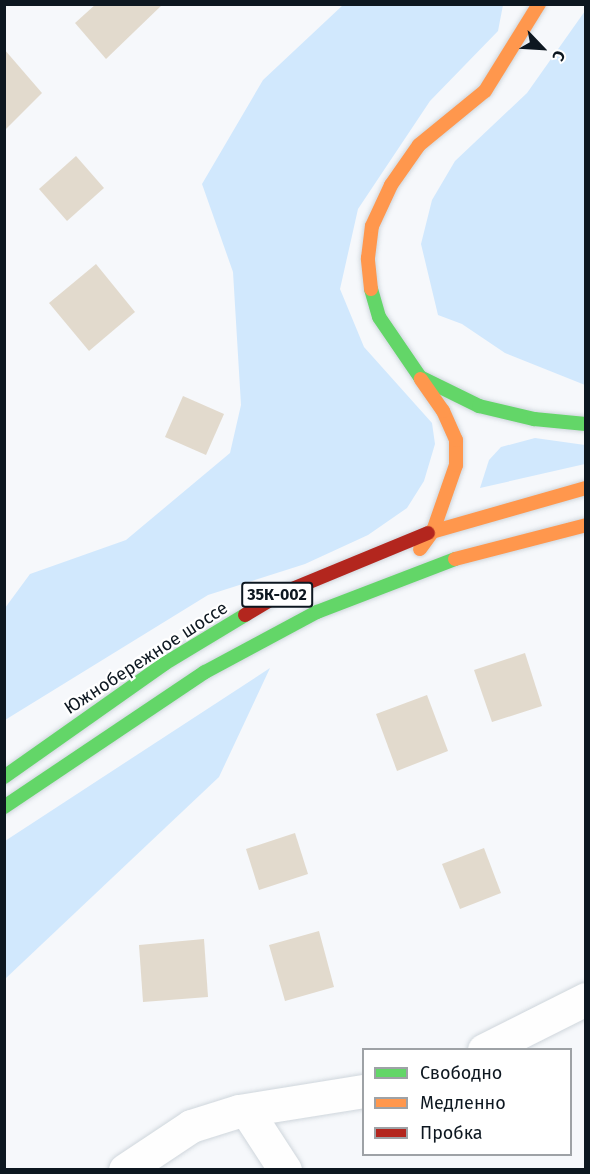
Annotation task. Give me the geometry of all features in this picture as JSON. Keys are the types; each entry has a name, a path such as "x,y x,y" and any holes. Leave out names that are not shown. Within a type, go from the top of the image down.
{"main road":[{"path":"398,578 433,531 453,475 456,440 443,411 379,317 368,258 372,226 391,185 418,145 485,91 505,65 539,4"},
{"path":"420,377 479,406 534,419 585,424"},
{"name":"Южнобережное шоссе","path":"4,777 164,664 280,594 433,531 585,488"},
{"name":"35К-002","path":"4,807 115,729 205,672 317,612 398,578 488,547 585,525"}],"street":[{"path":"488,1048 585,999"},
{"path":"125,1170 191,1125 239,1111 248,1113 362,1091"},
{"path":"248,1113 285,1170"}],"shaded area":[{"path":"343,5 503,5 498,31 430,101 358,209 340,289 364,347 432,423 435,444 424,481 407,508 368,535 305,564 208,595 5,720 5,608 30,574 126,540 230,453 241,405 233,272 202,184 263,80"},
{"path":"585,11 585,385 505,353 462,324 438,315 421,244 432,200 455,161 527,93"},
{"path":"535,438 585,445 585,464 480,488 489,460 501,447"},
{"path":"270,668 219,777 5,979 5,841"}],"building":[{"path":"96,4 163,4 106,59 75,23"},
{"path":"4,49 42,93 4,131"},
{"path":"76,156 104,188 67,221 39,189"},
{"path":"96,264 135,312 89,351 49,303"},
{"path":"183,396 224,414 206,455 165,437"},
{"path":"525,653 542,706 492,722 474,670"},
{"path":"427,695 448,751 397,771 376,714"},
{"path":"295,833 308,874 259,890 246,849"},
{"path":"484,848 501,893 460,909 442,864"},
{"path":"319,931 334,987 285,1001 269,945"},
{"path":"204,939 208,997 143,1002 139,945"}],"traffic: fast":[{"path":"371,289 379,317 420,377 479,406 534,419 586,424"},
{"path":"4,807 205,672 317,612 455,559"},
{"path":"4,777 164,664 245,615"}],"traffic: slow":[{"path":"371,289 368,258 372,226 391,185 419,145 485,91 539,4"},
{"path":"420,549 433,531 456,465 456,440 443,411 421,379"},
{"path":"428,533 586,488"},
{"path":"455,559 586,525"}],"traffic: jam":[{"path":"245,615 280,594 428,533"}]}
